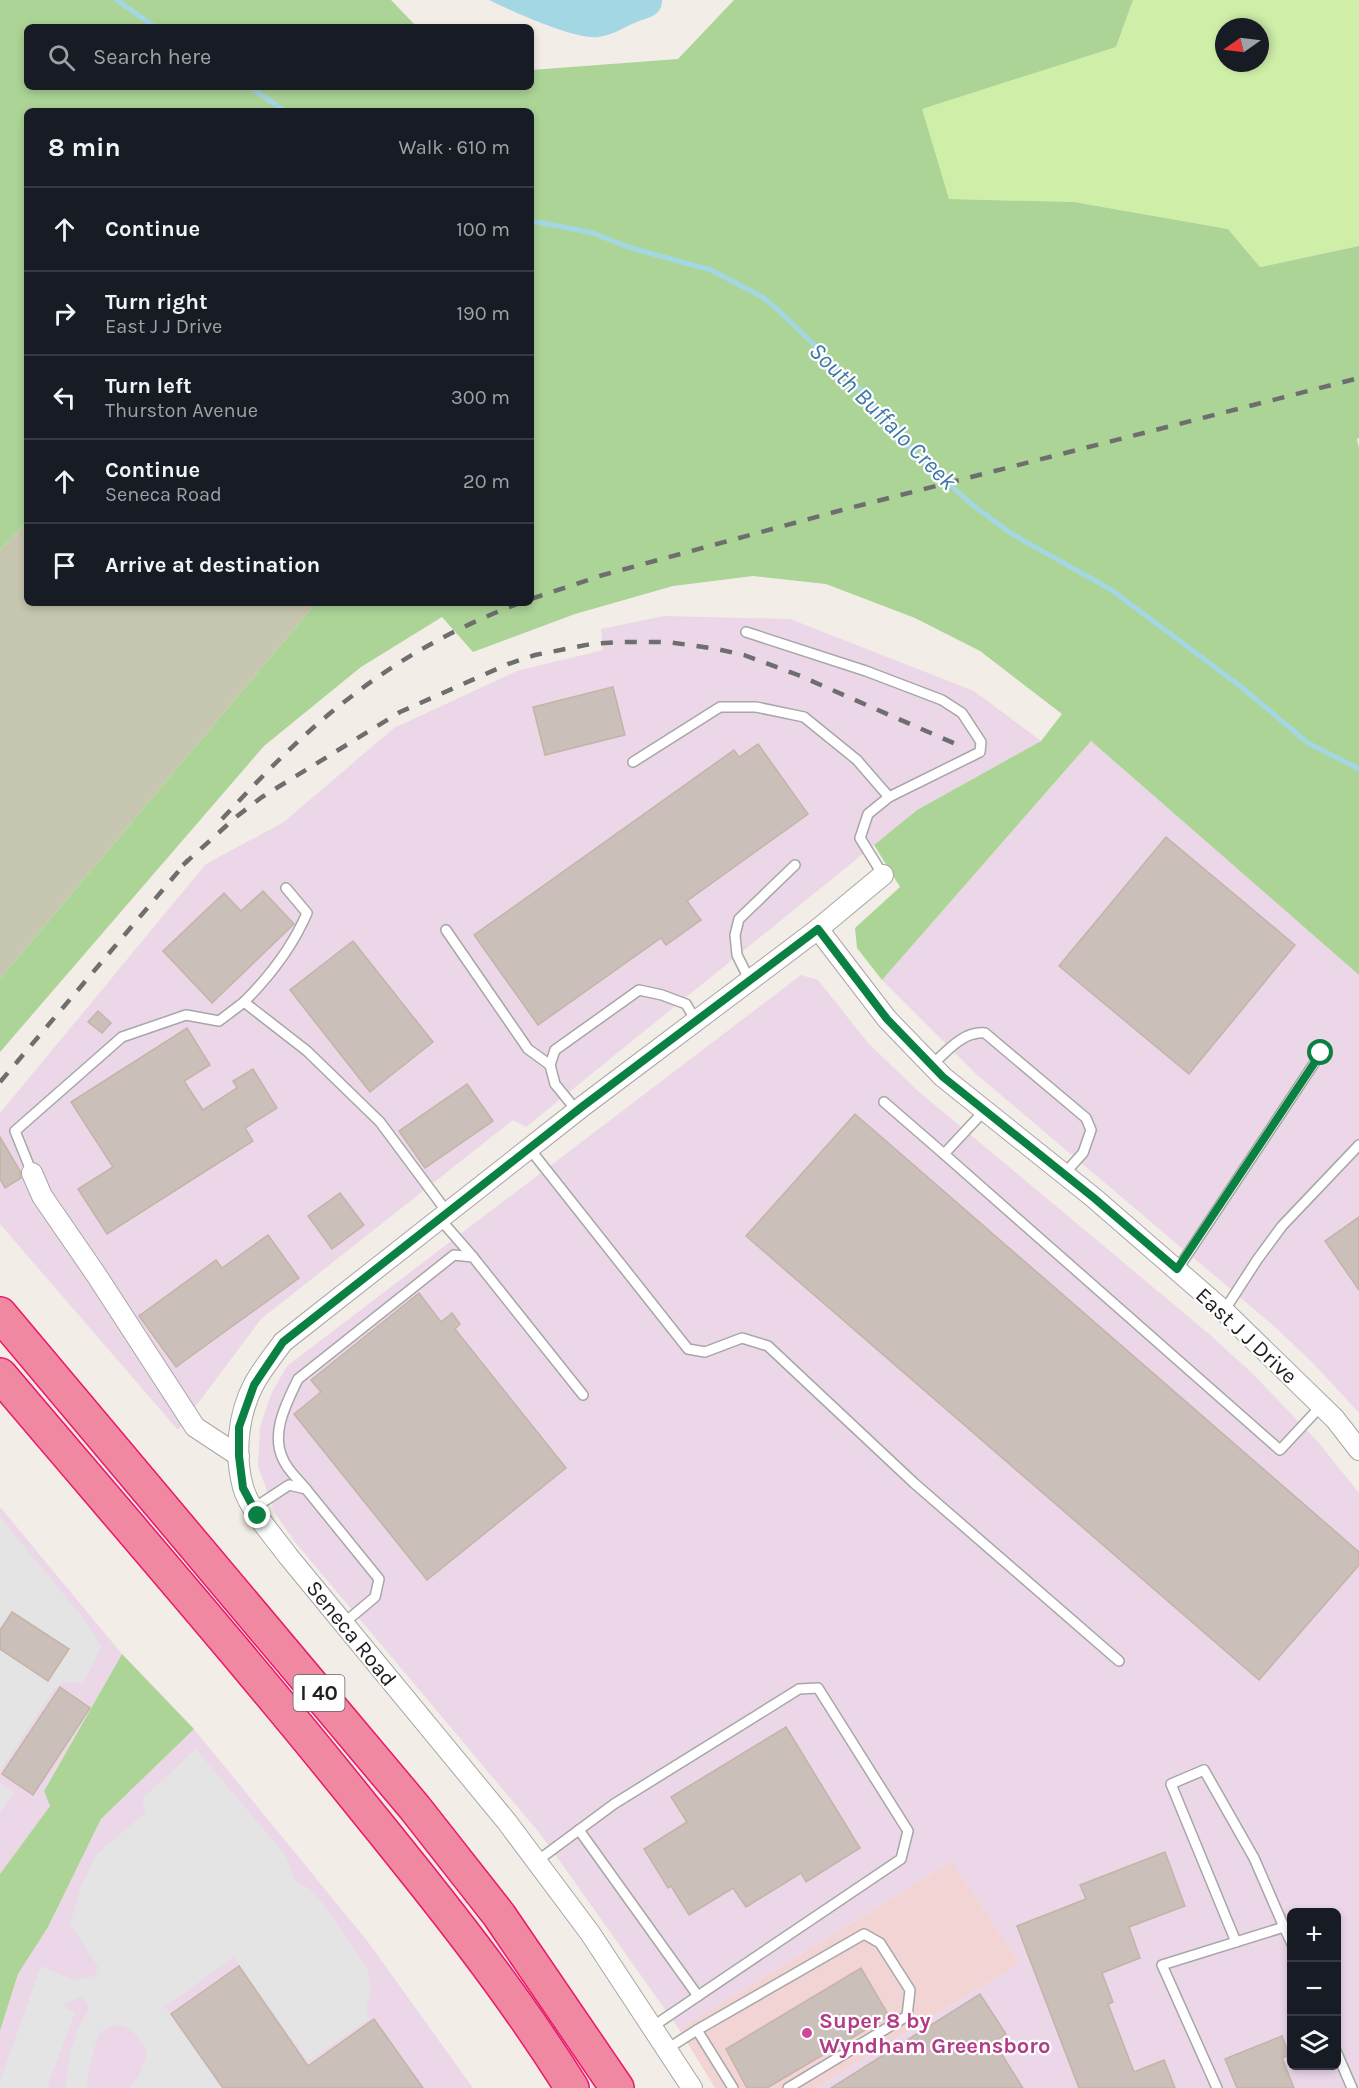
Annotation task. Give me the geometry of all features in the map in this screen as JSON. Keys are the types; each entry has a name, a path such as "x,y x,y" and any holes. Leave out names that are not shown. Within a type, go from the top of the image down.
{"highway":[{"name":"I 40","path":"0,1314 415,1808 499,1915 617,2088"},
{"name":"I 40","path":"0,1375 300,1728 437,1898 572,2088"}],"street":[{"name":"Seneca Road","path":"692,2088 590,1933 537,1861 288,1556 254,1508 243,1488 239,1456 239,1427 254,1385 283,1342 529,1148 818,929 883,875"},
{"name":"East J J Drive","path":"818,929 887,1019 932,1065 1177,1269 1224,1311 1335,1419 1359,1450"},
{"path":"32,1173 42,1196 195,1427 239,1456"}],"lane":[{"path":"746,632 913,688 942,700 962,713 981,742 980,752 889,797 868,814 861,838 883,875"},
{"path":"633,762 720,707 756,707 804,717 857,760 889,797"},
{"path":"750,981 737,955 735,935 739,919 795,865"},
{"path":"32,1173 15,1131 122,1037 186,1015 219,1021 267,980 282,959 307,913 286,888"},
{"path":"446,930 528,1048 550,1065"},
{"path":"577,1111 555,1084 550,1065 555,1050 639,990 686,1004 696,1021"},
{"path":"244,1002 307,1051 380,1122 472,1257 583,1395"},
{"path":"932,1065 955,1043 974,1032 985,1033 1086,1118 1091,1130 1083,1153 1064,1174"},
{"path":"1177,1269 1321,1053"},
{"path":"884,1102 1280,1450 1322,1406"},
{"path":"944,1154 985,1110"},
{"path":"1224,1311 1282,1226 1359,1145"},
{"path":"529,1148 688,1349 705,1352 742,1338 768,1346 914,1483 1119,1661"},
{"path":"344,1623 375,1597 379,1579 283,1460 278,1440 284,1408 298,1379 454,1255 472,1257"},
{"path":"254,1508 289,1485 306,1489"},
{"path":"537,1861 614,1804 799,1689 818,1688 908,1831 901,1858 652,2027"},
{"path":"1236,1942 1171,1784 1204,1770 1254,1858 1287,1933"},
{"path":"579,1830 698,1996"},
{"path":"1217,2088 1162,1965 1284,1927"},
{"path":"667,2049 864,1934 880,1943 910,1990 907,2016 788,2088"},
{"path":"697,2030 733,2088"},
{"path":"1341,2063 1352,2088"}],"shaded area":[{"path":"24,525 24,606 313,606 0,979 0,550"},
{"path":"664,616 790,619 974,691 1041,741 917,810 526,1127 513,1120 261,1319 178,1430 0,1224 0,1113 206,864 284,822 394,728 517,671 603,650 601,629"},
{"path":"1091,741 1359,975 1359,1413 1314,1364 1274,1326 976,1074 882,980"},
{"path":"801,975 818,980 868,1043 918,1091 1209,1334 1253,1374 1318,1442 1359,1493 1359,2088 816,2088 1020,1963 952,1861 679,2029 542,1836 295,1542 275,1513 258,1466 260,1427 271,1394 287,1366"},
{"path":"0,1507 122,1654 44,1790 50,1806 0,1874"},
{"path":"0,1517 85,1620 101,1647 84,1683 63,1682 55,1688 0,1771 0,1649 48,1680 69,1649 13,1612 0,1630"},
{"path":"194,1729 368,1942 473,2088 0,2088 0,2031 18,1974 48,1927 101,1819"},
{"path":"196,1749 286,1856 294,1878 299,1884 309,1888 321,1901 367,1968 371,1988 366,2010 369,2019 308,2062 234,1957 165,2007 221,2088 129,2088 139,2076 147,2054 145,2047 134,2033 114,2024 102,2031 97,2039 88,2072 87,2088 65,2088 70,2054 78,2028 88,2011 88,2005 80,1996 65,2004 65,2008 75,2012 47,2088 0,2088 0,2081 41,1966 74,1980 95,1976 98,1967 70,1924 81,1887 97,1854 146,1812 142,1799"},
{"path":"0,1782 14,1792 0,1813"},
{"path":"952,1861 1020,1963 816,2088 715,2088 679,2029"}],"green space":[{"path":"0,0 391,0 414,24 24,24 24,90 534,90 534,70 678,59 734,0 1133,0 1116,47 922,109 949,199 1074,202 1228,229 1260,267 1359,246 1359,438 1357,439 1359,448 1359,975 1091,741 882,980 857,948 855,928 900,887 874,845 917,810 1041,741 1062,714 980,651 915,618 826,584 753,576 673,586 575,614 473,652 442,617 361,667 264,746 0,1052 0,979 313,606 534,606 534,108 24,108 24,525 0,550"},
{"path":"1133,0 1359,0 1359,246 1260,267 1228,229 1074,202 949,199 921,109 1116,47"},
{"path":"122,1654 194,1729 101,1819 48,1927 18,1974 0,2031 0,1874 50,1806 44,1791"}],"water":[{"path":"489,0 662,0 660,9 654,15 614,33 588,37 560,30"}],"building":[{"path":"613,687 625,735 545,755 533,707"},
{"path":"758,744 808,814 687,901 701,920 666,945 661,938 538,1025 474,935 734,750 739,757"},
{"path":"1166,837 1295,945 1189,1074 1059,966"},
{"path":"263,891 294,924 212,1003 163,951 224,893 241,911"},
{"path":"353,941 433,1042 370,1092 290,990"},
{"path":"98,1011 111,1023 102,1033 88,1022"},
{"path":"187,1028 210,1065 184,1081 203,1110 237,1088 233,1081 253,1069 277,1108 245,1128 253,1141 107,1234 78,1189 113,1167 71,1102"},
{"path":"467,1084 493,1121 425,1168 399,1131"},
{"path":"855,1114 1359,1552 1359,1565 1259,1680 746,1236"},
{"path":"0,1137 20,1171 21,1178 5,1188 0,1179"},
{"path":"340,1193 364,1225 332,1249 308,1216"},
{"path":"1359,1217 1359,1290 1325,1241"},
{"path":"268,1235 299,1278 176,1367 139,1316 216,1260 222,1268"},
{"path":"419,1293 441,1322 452,1313 460,1324 455,1329 566,1468 427,1580 294,1414 321,1392 311,1380"},
{"path":"12,1612 69,1649 48,1681 0,1649 0,1630"},
{"path":"60,1687 90,1708 33,1795 2,1774"},
{"path":"786,1727 860,1848 806,1882 801,1873 746,1907 733,1888 689,1915 671,1886 668,1888 644,1849 687,1822 671,1797"},
{"path":"1165,1852 1185,1906 1129,1927 1140,1958 1102,1973 1113,2002 1108,2004 1134,2072 1164,2060 1175,2088 1079,2088 1017,1926 1086,1899 1080,1885"},
{"path":"239,1966 308,2066 374,2019 423,2088 223,2088 171,2014"},
{"name":"Super 8 by Wyndham Greensboro","path":"861,1968 889,2016 767,2088 747,2088 726,2049"},
{"path":"980,1994 1006,2034 994,2042 1023,2088 831,2088"},
{"path":"1282,2036 1287,2056 1282,2058 1294,2088 1237,2088 1225,2059"}],"waterway":[{"name":"South Buffalo Creek","path":"117,0 151,24"},
{"name":"South Buffalo Creek","path":"254,90 281,108"},
{"name":"South Buffalo Creek","path":"534,222 590,232 631,248 711,270 761,296 865,394 887,427 970,503 1012,534 1110,589 1240,686 1308,743 1359,769"}],"railway":[{"path":"534,598 603,575 842,510 1359,378"},
{"path":"222,819 301,739 371,682 433,643 476,621 513,606"},
{"path":"183,865 236,817 262,797 400,712 508,664 535,655 591,644 668,642 744,655 798,675 958,745"},
{"path":"0,1082 188,860"}],"place":[{"name":"Super 8 by Wyndham Greensboro","path":"807,2033"}],"route":[{"path":"258,1516 243,1488 239,1456 239,1427 254,1385 283,1342 583,1106 818,929 887,1019 943,1077 1094,1198 1177,1269 1321,1053"}]}
